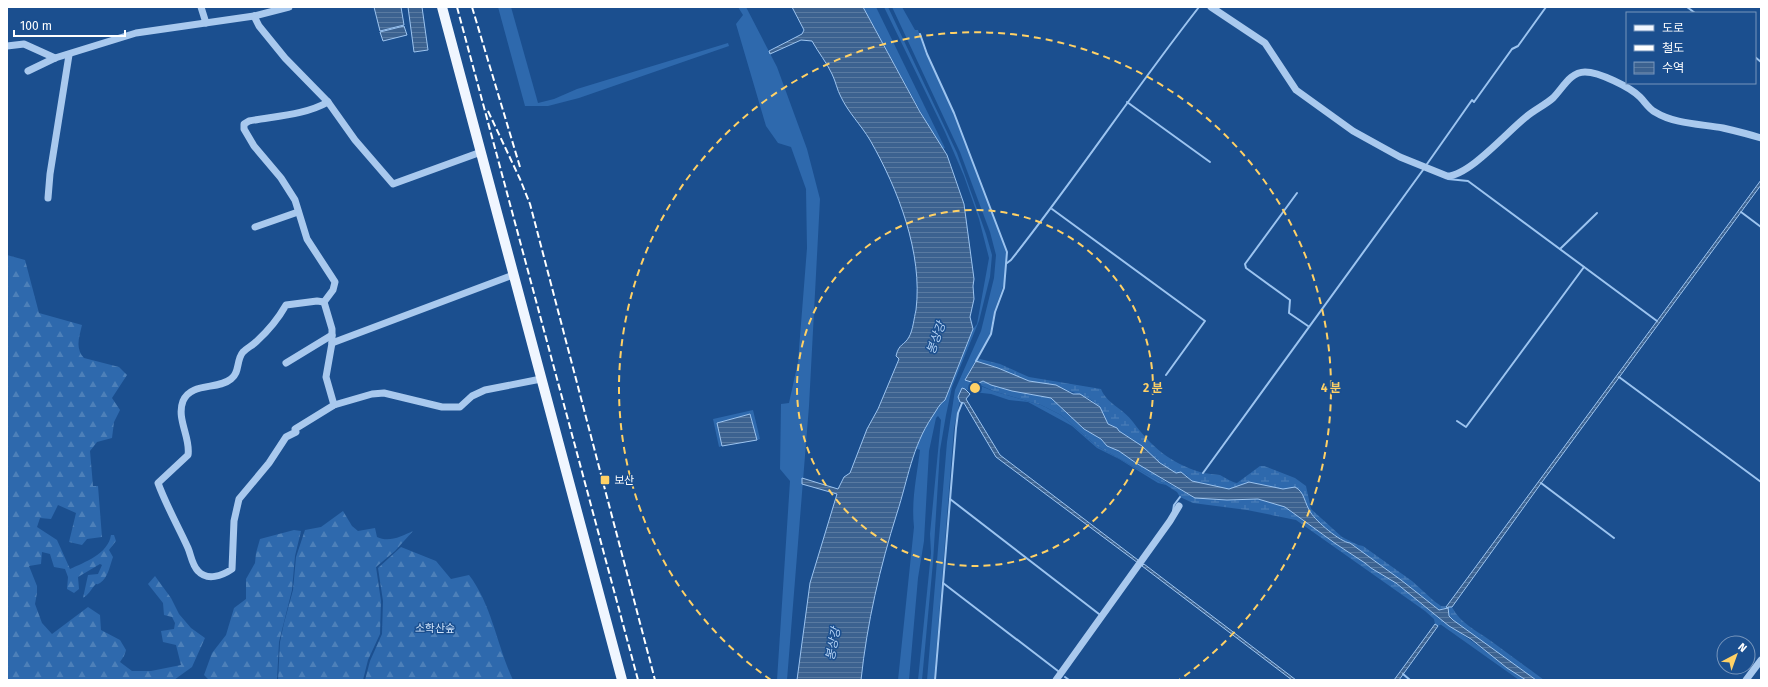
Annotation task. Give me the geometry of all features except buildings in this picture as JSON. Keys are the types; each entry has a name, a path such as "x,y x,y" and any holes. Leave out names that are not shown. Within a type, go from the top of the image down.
{"main road":[{"path":"442,7 622,680"}],"street":[{"path":"201,7 206,23"},
{"path":"28,71 55,58 69,55 136,33 254,16 289,7"},
{"path":"1211,7 1265,43 1296,90 1353,131 1400,157 1447,176 1453,176 1468,168 1529,114 1553,97 1571,78 1581,72 1594,73 1623,86 1640,96 1654,112 1662,115 1676,120 1742,132 1761,138"},
{"path":"254,16 259,26 285,58 328,102 355,140 393,184 481,152"},
{"path":"7,46 24,44 55,58"},
{"path":"48,198 50,174 69,55"},
{"path":"324,302 333,290 335,282 307,239 295,200 289,190 254,146 244,129 244,124 271,117 310,110 328,102"},
{"path":"255,227 298,212"},
{"path":"286,363 332,339 513,275"},
{"path":"324,302 316,301 286,306 274,324 243,353 237,371 232,379 224,384 196,389 188,394 183,401 183,427 189,449 188,455 158,483 170,515 198,571 204,575 219,577 232,569 234,521 239,499 269,463 286,437 296,432 295,429 334,405 372,394 384,393 442,406 460,407 472,396 485,390 541,378"},
{"path":"324,302 332,329 332,339 326,377 334,405"},
{"path":"1056,680 1170,521 1179,506"},
{"path":"1746,680 1761,660"}],"green space":[{"path":"498,7 511,7 538,103 554,99 577,89 728,43 729,46 579,98 548,106 525,106"},
{"path":"738,7 746,7 777,67 807,149 820,199 809,406 787,680 777,680 790,481 780,469 781,404 789,403 798,362 807,248 806,189 791,147 778,143 766,126 736,24 743,15"},
{"path":"863,7 876,7 945,148 942,149 934,136"},
{"path":"884,7 888,7 957,153 992,255 990,277 979,321 952,387 940,450 933,562 922,680 918,680 931,553 930,534 941,420 938,416 936,418 929,451 924,541 918,578 909,680 898,680 914,527 914,498 920,450 916,448 935,410 945,400 973,329 977,324 989,258 979,219 964,176 945,132"},
{"path":"892,7 902,7 915,30 918,30 926,54 954,113 1007,252 1005,281 994,312 990,334 965,380 996,392 1041,405 1061,415 1097,446 1166,485 1158,483 1119,459 1097,448 1072,426 1028,402 1009,400 991,394 973,392 965,389 960,401 954,428 934,680 927,680 947,442 955,390 981,331 994,278 996,255 990,232 960,152"},
{"path":"7,255 25,260 39,313 82,325 79,339 79,350 84,358 119,367 127,375 112,398 120,410 114,422 112,438 97,442 90,451 93,486 98,486 102,537 87,539 82,545 69,542 76,513 58,505 51,519 40,518 37,527 57,540 70,569 89,560 101,552 109,542 111,535 114,535 116,541 109,550 113,557 110,567 103,581 96,584 83,598 88,575 98,574 102,565 100,564 78,577 79,589 74,593 67,589 68,577 65,569 54,567 50,554 42,552 41,564 29,566 37,586 35,604 42,623 52,634 88,607 100,615 101,630 120,640 126,650 120,662 132,671 151,671 181,665 176,645 163,642 161,631 174,629 175,623 172,617 164,615 163,603 148,584 155,576 171,598 179,614 191,628 205,638 192,667 174,680 7,680"},
{"path":"980,359 1000,364 1029,377 1101,389 1107,399 1125,413 1147,439 1162,453 1179,464 1202,473 1220,475 1237,483 1260,466 1264,466 1295,478 1306,486 1311,509 1342,537 1363,546 1412,581 1441,606 1452,607 1460,618 1469,626 1544,680 1536,680 1464,629 1449,616 1448,607 1439,610 1401,580 1323,526 1314,517 1303,495 1295,487 1283,489 1249,482 1229,489 1192,481 1186,475 1176,473 1160,463 1142,446 1119,431 1117,428 1108,424 1099,407 1091,400 1075,393 1028,381 996,367 976,361"},
{"path":"983,381 1012,391 1051,398 1084,429 1101,439 1103,442 1124,453 1166,482 1195,498 1227,500 1258,499 1285,507 1371,568 1396,583 1445,622 1438,626 1435,624 1434,619 1425,611 1296,520 1247,510 1193,503 1180,497 1177,492 1166,485 1097,446 1061,415 1041,405 996,392 977,384"},
{"path":"753,410 760,439 757,440 750,414 717,423 722,446 719,447 713,419"},
{"path":"343,511 352,526 358,531 375,528 377,537 382,539 395,538 413,531 395,551 376,567 381,601 380,634 368,660 363,680 278,680 280,642 293,590 296,557 305,530 321,527"},
{"path":"294,530 301,531 295,556 292,590 279,642 277,680 209,680 204,675 212,653 226,635 234,608 246,599 246,579 255,563 260,539"},
{"name":"소학산숲","path":"401,547 436,561 451,579 469,575 477,587 489,612 507,667 513,680 365,680 370,661 382,634 383,601 378,568"},
{"path":"1445,622 1526,680 1519,680 1440,624"}],"water":[{"path":"374,7 401,7 404,25 380,31"},
{"path":"408,7 422,7 428,50 414,52"},
{"name":"봉상강","path":"792,7 863,7 920,112 947,155 964,204 974,279 974,299 970,317 973,329 945,400 925,428 911,464 885,554 875,595 861,680 797,680 810,583 837,494 802,484 802,478 838,489 844,477 850,473 867,429 878,409 899,359 896,356 897,352 912,331 916,310 916,266 906,222 890,179 870,140 844,103 830,70 812,41 801,40 770,54 769,51 802,34 804,30"},
{"path":"404,26 407,35 383,41 380,32"},
{"path":"1761,180 1761,185 1542,482 1452,607 1448,607 1449,616 1453,620 1536,680 1526,680 1507,668 1471,639 1449,626 1396,583 1371,568 1285,507 1258,499 1227,500 1195,498 1136,463 1119,451 1107,446 1101,439 1084,429 1051,398 1012,391 983,381 977,384 965,380 976,361 998,368 1029,381 1056,385 1073,394 1080,394 1100,407 1108,424 1117,428 1119,431 1142,446 1160,463 1176,473 1181,472 1192,481 1229,489 1249,482 1283,489 1295,487 1303,495 1314,517 1329,531 1340,539 1350,543 1439,610 1448,608 1446,607"},
{"path":"962,388 970,394 966,399 1000,455 1138,560 1138,563 996,457 964,403 960,402 958,397"},
{"path":"750,414 757,440 722,446 717,423"},
{"path":"1144,564 1296,680 1292,680 1142,566"},
{"path":"1435,624 1438,626 1399,680 1394,680"}],"waterway":[{"path":"1007,263 1035,229 1199,7"},
{"path":"1427,164 1472,100 1474,102 1512,49 1518,46 1546,7"},
{"path":"1687,7 1694,12"},
{"path":"920,34 927,54 954,113 1007,252 1004,288 995,312 991,334 976,361"},
{"path":"1756,58 1761,62"},
{"path":"1127,102 1210,162"},
{"path":"1203,473 1423,170"},
{"path":"1448,179 1468,181 1657,321"},
{"path":"1297,193 1245,264 1246,268 1290,300 1289,313 1308,326"},
{"path":"1052,209 1205,321 1166,375"},
{"path":"1741,212 1761,227"},
{"path":"1560,249 1597,213"},
{"path":"1457,421 1466,427 1584,267"},
{"path":"1619,377 1761,482"},
{"path":"935,680 956,428 958,413 962,403"},
{"path":"1541,483 1614,538"},
{"path":"1173,511 1174,505 1180,497"},
{"path":"950,499 1099,614"},
{"path":"943,583 1058,671"},
{"path":"1403,674 1410,680"},
{"path":"1065,677 1069,680"}],"railway":[{"path":"457,7 638,680"},
{"path":"472,7 520,167"},
{"path":"488,111 530,204 655,680"}],"place":[{"name":"보산","path":"605,480"}]}
